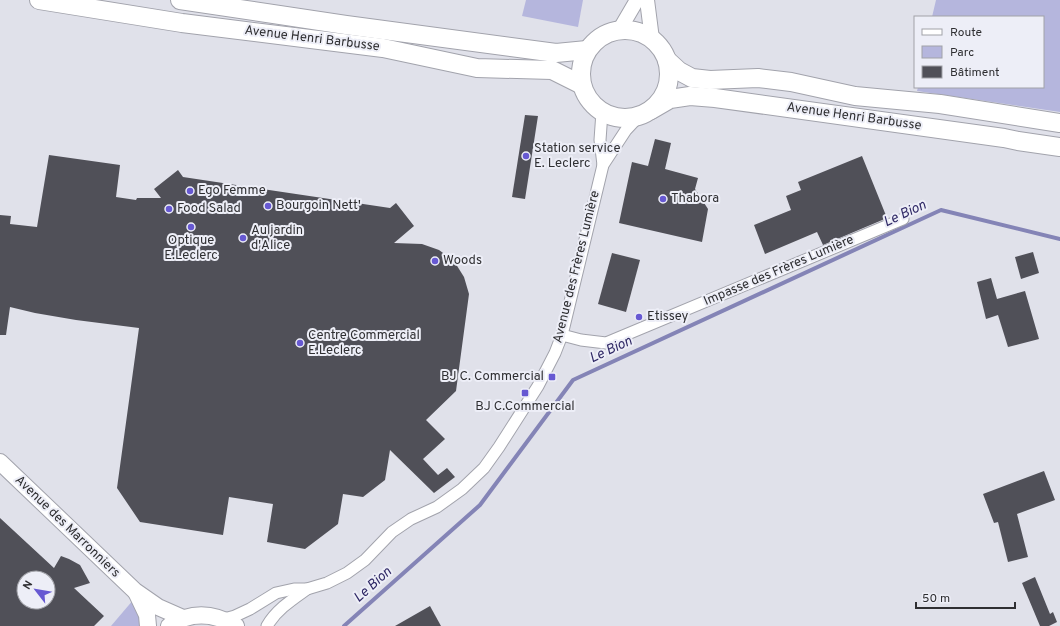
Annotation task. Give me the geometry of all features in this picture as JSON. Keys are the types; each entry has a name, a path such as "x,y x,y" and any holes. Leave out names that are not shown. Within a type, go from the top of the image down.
{"main road":[{"name":"Avenue Henri Barbusse","path":"39,0 182,23 383,48 477,68 552,70 582,85"},
{"name":"Avenue Henri Barbusse","path":"190,1 346,25 556,53 587,50"},
{"path":"620,29 632,30 648,35 660,46 667,60 669,79 664,96 645,113 634,118 618,118 602,112 591,102 582,85 581,68 587,50 604,34 620,29"},
{"name":"Avenue Henri Barbusse","path":"667,60 679,71 692,78 710,80 758,78 791,82 855,96 940,104 1060,123"},
{"name":"Avenue Henri Barbusse","path":"645,113 670,99 690,96 715,98 1060,147"},
{"name":"Avenue des Marronniers","path":"0,462 135,591 158,607 183,618"},
{"name":"Avenue des Marronniers","path":"135,591 147,615 148,626"},
{"path":"169,626 183,618 197,615 211,615 230,622"}],"street":[{"path":"620,29 637,0"},
{"path":"647,0 652,39"},
{"name":"Avenue des Frères Lumière","path":"602,112 600,140 603,165"},
{"name":"Avenue des Frères Lumière","path":"230,622 235,616 250,609 276,593 294,589 307,589 327,583 347,573 364,560 392,532 411,519 437,507 462,489 484,468 538,386 555,353 562,335 603,165 626,130 645,113"},
{"name":"Impasse des Frères Lumière","path":"562,335 581,340 606,343 904,219"},
{"name":"Avenue des Frères Lumière","path":"268,626 271,620 307,589"}],"green space":[{"path":"526,0 583,0 578,27 522,16"},
{"path":"936,0 1060,0 1060,112 917,91 918,88 1044,88 1044,16 932,16"},
{"path":"134,599 144,626 111,626"}],"building":[{"path":"525,115 538,116 525,199 512,197"},
{"name":"Thabora","path":"655,139 671,143 665,169 698,178 695,189 708,209 702,242 619,223 632,162 648,166"},
{"name":"Centre Commercial E.Leclerc","path":"49,155 120,165 116,197 136,200 137,198 161,198 154,189 178,170 183,177 390,208 396,203 414,226 394,243 422,244 439,250 454,261 464,277 469,294 456,391 426,420 445,439 423,459 438,475 447,468 455,477 434,493 390,450 385,480 363,497 343,494 338,524 305,549 267,542 273,504 229,497 223,535 140,522 117,488 139,328 76,320 10,307 6,335 0,335 0,215 11,216 10,224 37,227"},
{"path":"862,156 887,218 823,245 817,232 765,254 754,225 791,210 786,196 801,190 798,182"},
{"path":"1033,252 1039,273 1021,279 1015,257"},
{"path":"612,253 640,260 626,312 598,304"},
{"path":"991,278 997,299 1025,291 1039,339 1008,347 998,315 986,319 977,282"},
{"path":"1044,471 1055,500 1017,514 1028,557 1008,562 998,522 994,523 983,494"},
{"path":"0,518 54,568 61,556 80,565 90,583 74,588 104,616 94,626 0,626"},
{"path":"1035,577 1050,614 1053,612 1057,622 1049,626 1040,626 1022,583"},
{"path":"430,606 441,626 395,626"}],"waterway":[{"name":"Le Bion","path":"344,626 480,505 573,380 941,210 1060,239"}],"place":[{"name":"Station service E. Leclerc","path":"526,156"},
{"name":"Ego Femme","path":"190,191"},
{"name":"Thabora","path":"663,199"},
{"name":"Bourgoin Nett'","path":"268,206"},
{"name":"Food Salad","path":"169,209"},
{"name":"Optique E.Leclerc","path":"191,227"},
{"name":"Au jardin d'Alice","path":"243,238"},
{"name":"Woods","path":"435,261"},
{"name":"Etissey","path":"639,317"},
{"name":"Centre Commercial E.Leclerc","path":"300,343"},
{"name":"BJ C. Commercial","path":"552,377"},
{"name":"BJ C.Commercial","path":"525,393"}]}
